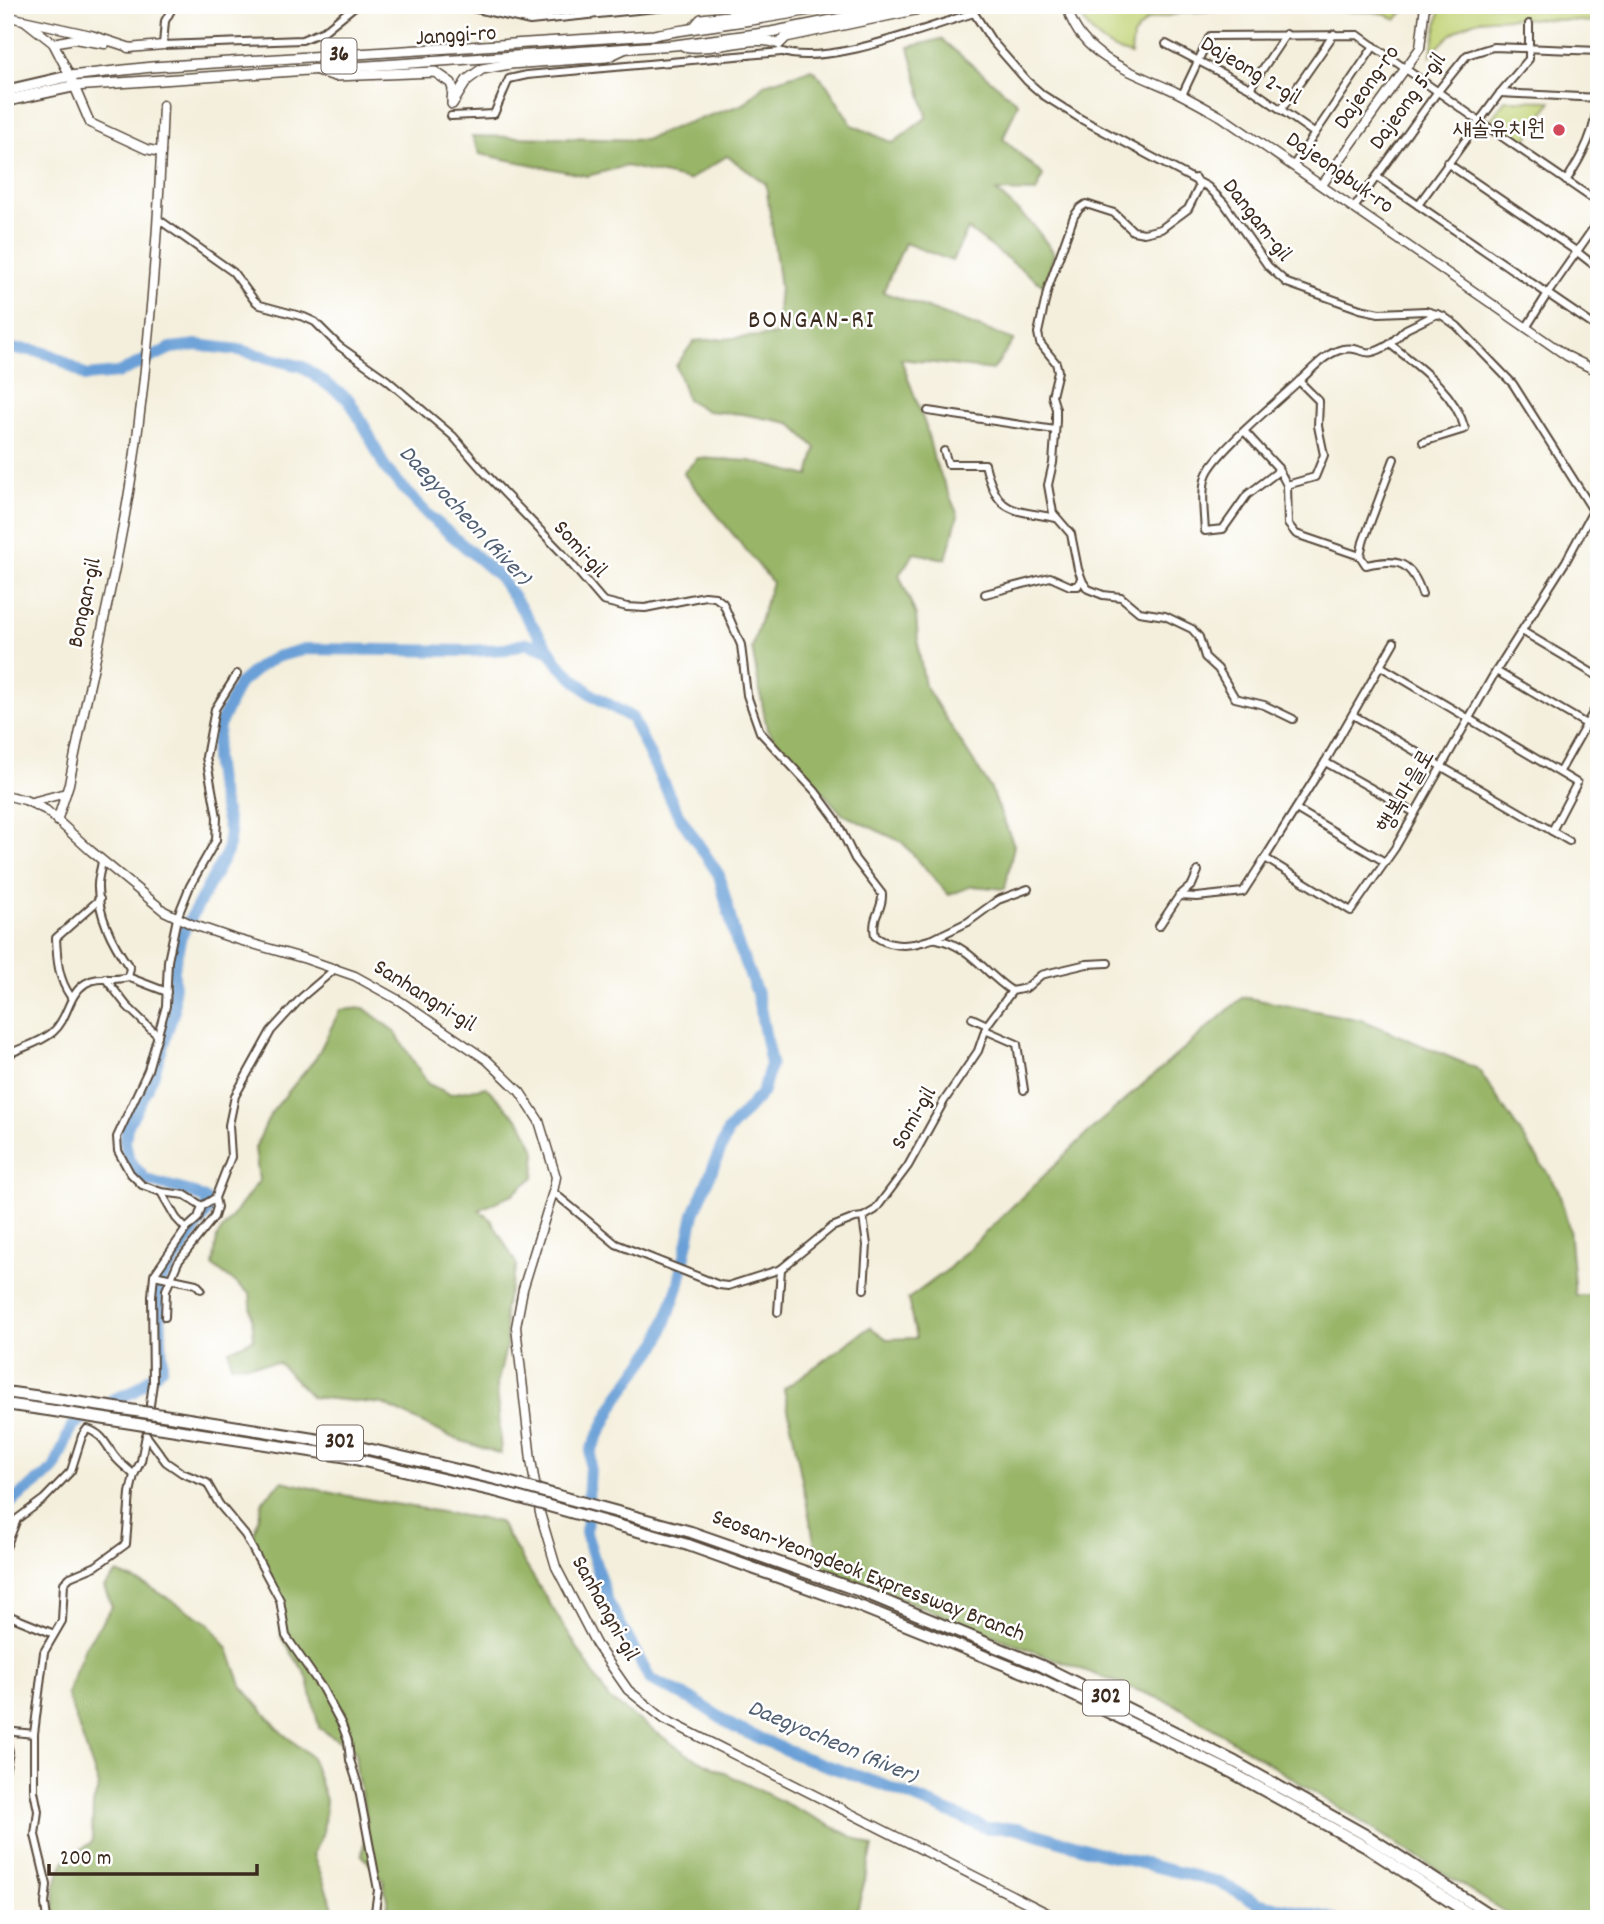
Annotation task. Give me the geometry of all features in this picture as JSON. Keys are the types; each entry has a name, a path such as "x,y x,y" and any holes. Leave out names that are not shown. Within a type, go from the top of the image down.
{"highway":[{"name":"Janggi-ro","path":"5,91 72,81"},
{"name":"Janggi-ro","path":"5,101 72,81"},
{"name":"Seosan-Yeongdeok Expressway Branch","path":"5,1392 351,1445 500,1480 691,1532 863,1592 1042,1665 1234,1762 1369,1837 1496,1919"},
{"name":"Seosan-Yeongdeok Expressway Branch","path":"5,1404 342,1456 499,1492 688,1545 859,1606 1038,1678 1231,1772 1366,1847 1477,1919"}],"main road":[{"path":"694,27 701,19 763,12 770,5"},
{"path":"778,5 782,8 797,5"},
{"name":"Janggi-ro","path":"72,81 675,45 771,32 908,5"},
{"path":"675,45 705,48 761,40 780,48 786,37 915,10 922,5"},
{"name":"Dajeongbuk-ro","path":"1067,5 1074,26 1083,40 1109,60 1222,117 1567,356 1599,372"},
{"name":"Dajeong-ro","path":"1322,185 1419,48 1425,5"},
{"name":"Janggi-ro","path":"72,81 152,67 608,39 770,19 829,6"},
{"path":"5,16 90,35 131,48"},
{"path":"24,21 53,43 90,124 146,149 161,152"},
{"path":"53,43 77,39 131,48 163,46"},
{"path":"312,68 335,76 435,72 451,83 452,104 467,80 482,69 510,64 607,57 628,47"},
{"path":"158,219 163,105"},
{"name":"Bongan-gil","path":"57,821 66,793 129,487 142,390 158,219"},
{"path":"32,803 66,793"},
{"path":"5,795 32,803 164,911 180,919"},
{"name":"Sanhangni-gil","path":"180,919 232,938 336,968 379,988 425,1016 487,1060 508,1079 539,1121 556,1177 517,1310 518,1354 536,1493 556,1567 574,1603 628,1690 664,1719 1059,1919"}],"street":[{"path":"174,5 164,21 163,46 302,40 324,31 356,5"},
{"path":"459,5 530,21 686,5"},
{"path":"451,116 494,114 509,79 527,75 780,48 826,54 862,48 974,9"},
{"name":"Dangam-gil","path":"974,9 992,41 1043,95 1081,119 1208,187 1224,203 1268,266 1287,284 1379,313 1413,310 1437,314"},
{"path":"1418,205 1500,93 1526,64 1530,48 1529,24"},
{"path":"1250,88 1286,34"},
{"path":"1281,110 1334,34"},
{"path":"1182,95 1210,36 1358,35 1599,203"},
{"name":"Dajeong 2-gil","path":"1166,44 1250,88 1314,133"},
{"path":"1293,166 1374,46"},
{"name":"Dajeong 5-gil","path":"1354,208 1463,58 1478,50 1493,47 1599,51"},
{"path":"1500,93 1598,98 1592,133 1566,181"},
{"path":"1447,163 1577,251 1599,270"},
{"name":"Dajeong 5-gil","path":"1377,177 1599,329"},
{"path":"1195,178 1199,187 1188,209 1161,229 1144,233 1133,231 1114,213 1086,204 1074,216 1048,288 1038,333 1040,343 1056,363 1058,371 1052,396 1056,409 1053,463 1048,485 1056,518 1072,534 1081,578 1088,589 1121,597 1139,612 1165,616 1192,629 1199,638 1205,657 1218,669 1236,698 1264,705 1293,719"},
{"name":"Somi-gil","path":"158,219 233,272 260,305 314,322 453,436 603,601 645,608 705,596 715,597 723,603 741,645 747,695 760,732 815,791 835,818 855,859 882,894 882,901 874,917 875,936 887,943 898,944 918,943 935,938 968,922 998,900 1028,890"},
{"path":"1526,328 1599,220"},
{"path":"1278,468 1276,473 1247,495 1223,529 1205,531 1203,497 1205,478 1212,463 1299,381 1330,354 1350,349 1365,354 1376,353 1406,329 1437,314 1457,326 1513,384 1599,520"},
{"path":"1390,344 1435,382 1460,412 1465,429 1423,442"},
{"path":"1287,485 1315,477 1324,455 1318,426 1319,401 1299,381"},
{"path":"929,411 1055,430"},
{"path":"1245,432 1278,468 1287,485 1288,524 1296,534 1360,556 1366,565 1395,561 1408,566 1417,578 1422,594"},
{"path":"944,451 948,464 985,464 996,495 1008,509 1056,518"},
{"path":"1360,556 1394,459"},
{"name":"행복마을로","path":"1265,858 1351,911 1415,813 1496,671 1566,561 1593,511"},
{"path":"985,594 1050,578 1070,586 1078,586 1081,578"},
{"path":"1522,631 1599,677"},
{"path":"1179,896 1197,897 1243,892 1325,762 1394,642"},
{"path":"1382,667 1577,783 1552,831"},
{"path":"1496,671 1586,724"},
{"path":"202,1206 185,1195 161,1192 142,1185 130,1173 118,1151 117,1137 148,1070 158,1037 166,1006 168,961 190,886 216,840 217,817 206,757 215,709 237,674"},
{"path":"1560,771 1599,702"},
{"path":"1353,715 1569,841"},
{"path":"1325,762 1415,813"},
{"path":"1296,809 1385,862"},
{"path":"102,861 98,888 100,899 115,948 130,968 128,977"},
{"path":"1159,926 1179,896 1192,885 1198,871"},
{"path":"71,997 65,989 57,964 56,938 100,899"},
{"path":"935,938 963,948 994,979 1012,991"},
{"name":"Somi-gil","path":"553,1192 622,1248 719,1284 728,1286 781,1269 832,1227 875,1210 897,1182 943,1101 978,1051 986,1028 1012,991 1026,988 1041,975 1087,964 1108,963"},
{"path":"164,1317 166,1290 178,1262 214,1217 217,1207 215,1198 231,1157 229,1125 235,1096 271,1031 302,997 336,968"},
{"path":"5,1056 34,1045 55,1030 71,997 86,983 105,977 117,981 128,977 167,992"},
{"path":"105,977 127,1006 158,1037"},
{"path":"972,1018 1017,1044 1024,1090"},
{"path":"161,1192 176,1218 186,1229"},
{"path":"47,1919 47,1885 35,1835 38,1811 34,1791 34,1734 44,1652 62,1621 64,1583 70,1577 96,1566 126,1544 130,1493 141,1461 153,1383 154,1275 186,1229 198,1218 202,1206 215,1198"},
{"path":"863,1217 867,1245 864,1289"},
{"path":"778,1312 781,1269"},
{"path":"154,1275 196,1284 201,1289"},
{"path":"5,1550 17,1519 44,1499 71,1471 82,1436 87,1429 96,1432 105,1440 115,1457 134,1475"},
{"path":"146,1436 166,1462 182,1473 207,1483 219,1504 245,1535 280,1600 286,1636 322,1688 342,1725 358,1784 378,1890 374,1919"},
{"path":"5,1614 54,1634"},
{"path":"5,1772 9,1752 5,1731 34,1734"}],"green space":[{"path":"1079,5 1409,5 1396,20 1386,14 1372,12 1246,9 1188,12 1147,20 1133,36 1131,55 1097,38 1085,23"},
{"path":"1441,5 1599,5 1599,22 1515,18 1483,20 1473,22 1455,32 1431,55"},
{"path":"941,39 1018,103 1003,139 1043,175 1036,192 996,191 1033,225 1054,253 1045,287 968,229 952,261 905,243 883,292 1014,340 993,370 901,359 926,427 934,460 958,515 946,559 914,553 899,575 916,615 925,686 991,789 1014,845 1005,889 972,886 949,895 902,842 842,814 767,730 752,648 772,582 683,473 698,458 750,461 809,476 816,448 790,423 707,411 687,399 676,366 694,341 776,335 780,287 766,184 727,156 689,180 626,166 587,176 480,154 472,136 645,140 744,104 765,84 812,69 827,85 852,125 893,143 927,117 909,47"},
{"path":"1505,100 1551,101 1524,143 1493,123 1492,118"},
{"path":"1243,997 1362,1020 1478,1069 1558,1189 1569,1228 1575,1295 1599,1295 1599,1919 1516,1919 1174,1704 819,1566 784,1389 870,1327 887,1339 916,1338 908,1299 946,1271 1094,1127"},
{"path":"364,1008 395,1032 428,1084 450,1094 486,1087 522,1123 536,1152 534,1177 513,1194 479,1210 492,1221 517,1265 504,1309 507,1343 497,1385 501,1454 453,1438 383,1404 312,1397 279,1363 231,1365 229,1350 254,1339 250,1294 213,1266 217,1237 259,1181 255,1148 271,1113 316,1058 340,1010"},
{"path":"282,1481 337,1494 499,1522 609,1699 687,1754 873,1847 855,1919 448,1919 433,1915 427,1919 391,1919 383,1880 362,1855 367,1819 357,1775 355,1751 319,1728 307,1676 281,1637 283,1601 253,1538 263,1501"},
{"path":"117,1573 148,1586 210,1624 228,1649 242,1687 282,1733 311,1756 326,1800 323,1833 313,1854 332,1905 334,1919 54,1919 55,1884 64,1861 92,1842 93,1804 99,1786 67,1694 85,1647 112,1607 104,1587"}],"waterway":[{"name":"Daegyocheon (River)","path":"5,349 48,354 85,376 118,373 171,348 197,345 239,350 303,367 349,400 385,468 428,515 500,577 560,666 591,694 632,718 678,814 719,875 736,940 757,993 771,1064 762,1093 728,1131 694,1214 678,1287 659,1341 617,1399 591,1450 586,1533 607,1600 650,1679 697,1702 734,1727 802,1757 881,1784 987,1828 1017,1828 1100,1853 1218,1882 1260,1904 1333,1919"},
{"path":"5,1507 54,1469 72,1426 114,1399 133,1392 162,1368 159,1284 208,1210 206,1200 191,1192 146,1180 129,1161 125,1142 127,1127 153,1076 174,1010 174,967 181,936 227,852 230,832 218,783 215,757 219,726 239,684 260,666 276,657 305,649 469,651 506,649 526,643 550,651"}],"place":[{"name":"새솔유치원","path":"1559,130"}],"district":[{"name":"BONGAN-RI","path":"812,321"}]}
